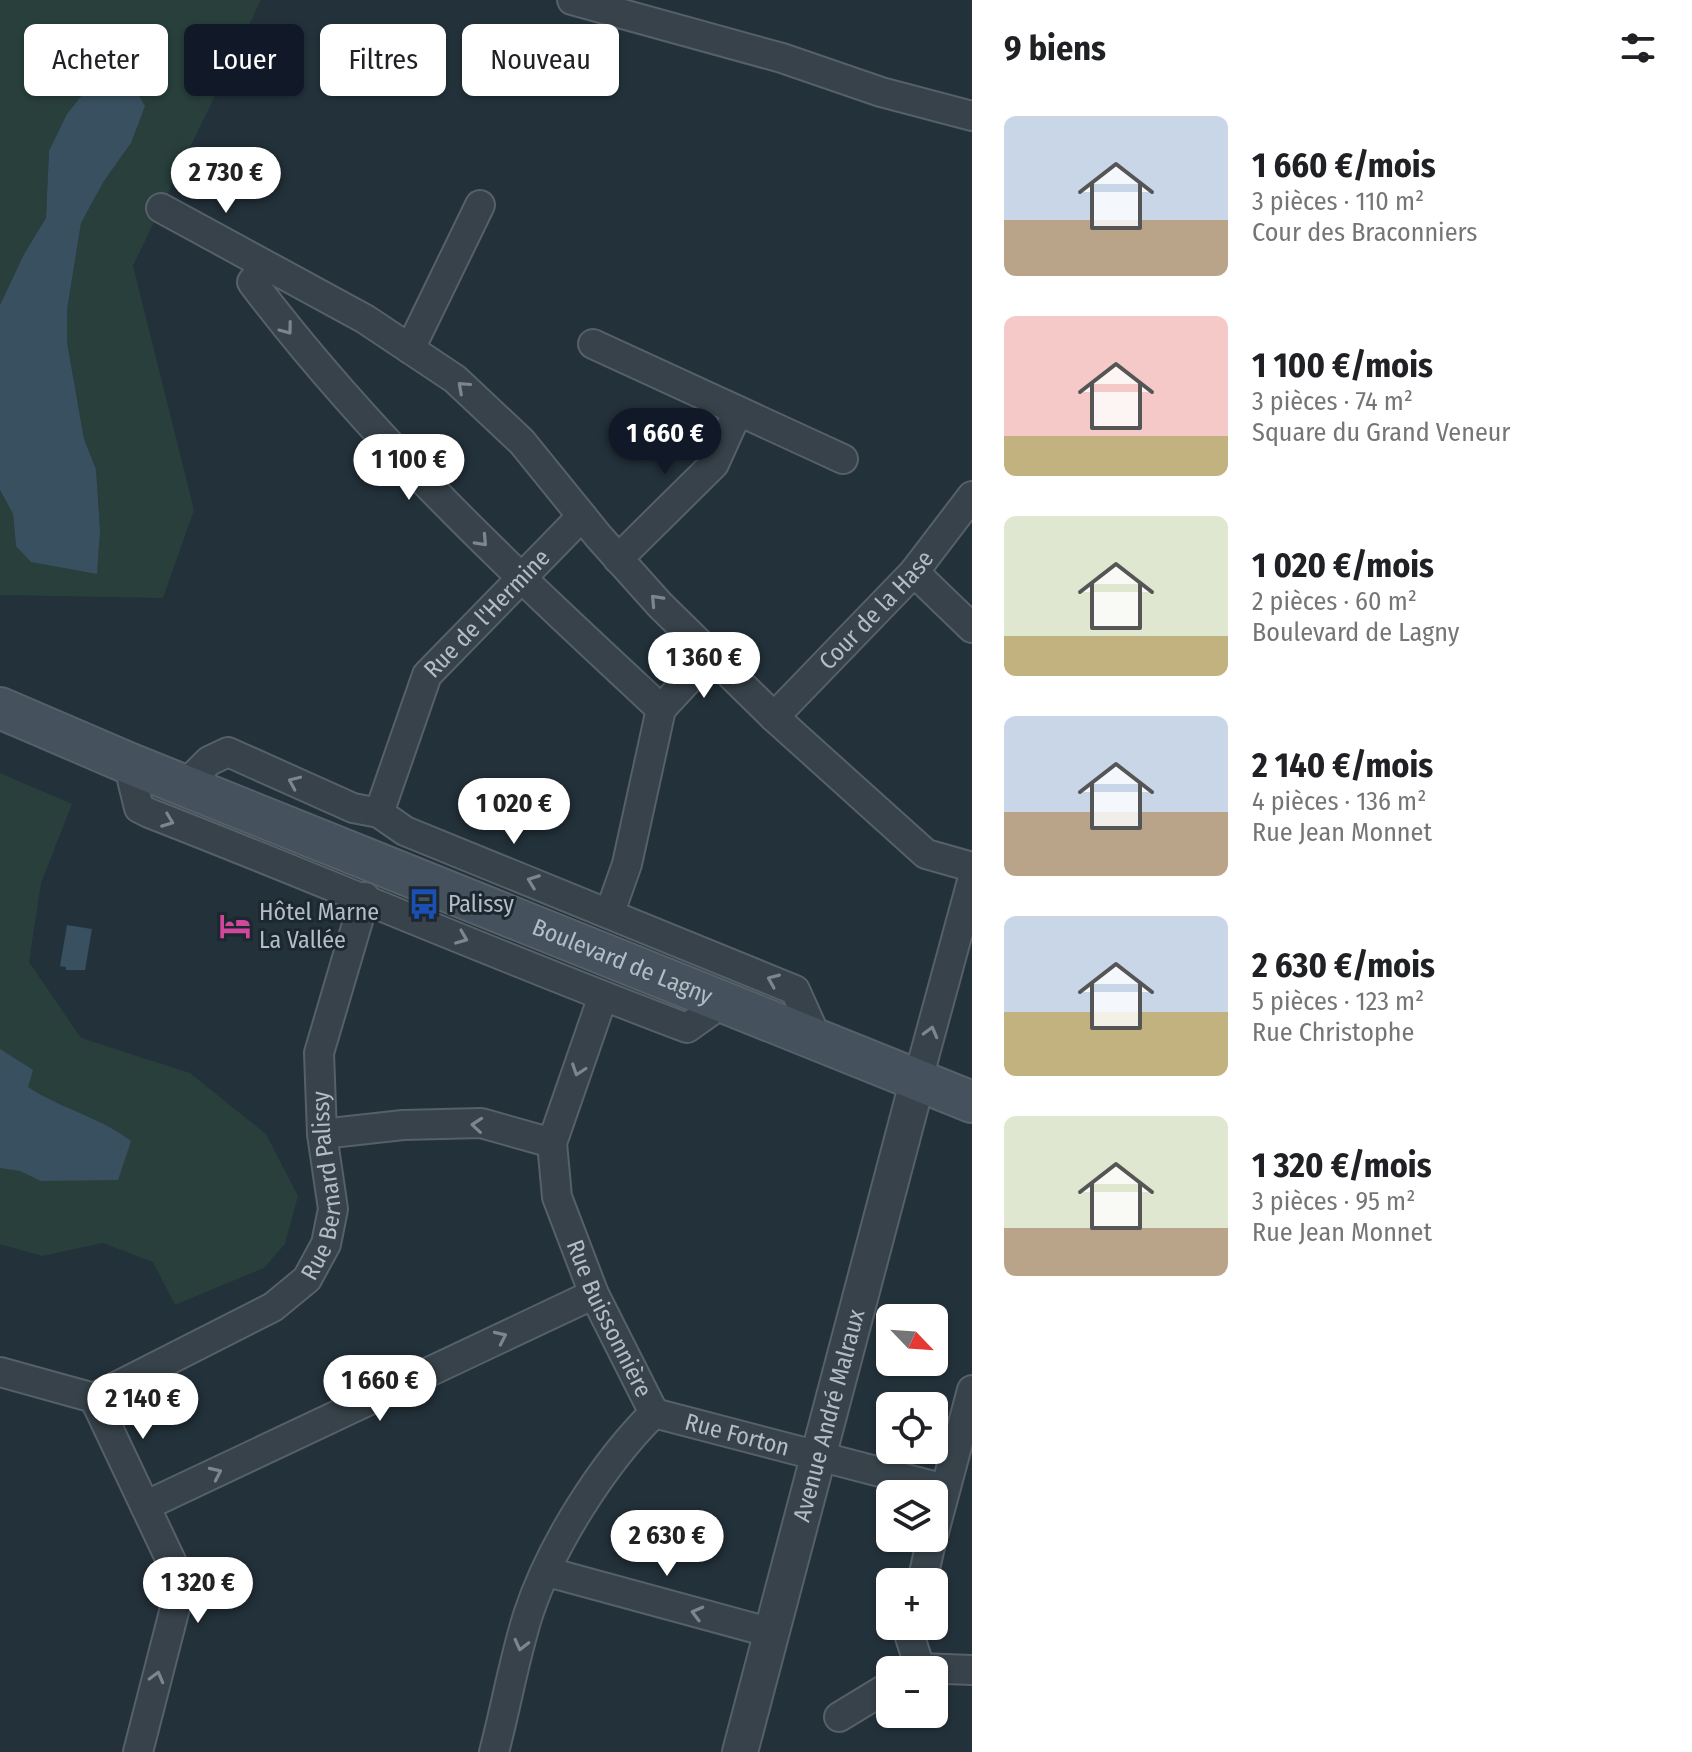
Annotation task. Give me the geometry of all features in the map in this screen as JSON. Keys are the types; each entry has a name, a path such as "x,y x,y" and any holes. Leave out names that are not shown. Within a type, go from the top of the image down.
{"main road":[{"name":"Boulevard de Lagny","path":"1,710 972,1102"}],"street":[{"path":"572,0 782,58 881,92 972,116"},
{"path":"410,349 480,205"},
{"path":"161,208 264,267 287,274 455,379 522,442 618,559 774,717 926,854 972,867"},
{"path":"264,267 252,282 308,357 522,579 661,709"},
{"path":"593,344 843,459"},
{"path":"618,559 714,464 738,411"},
{"name":"Cour de la Hase","path":"774,717 914,572 972,496"},
{"name":"Rue de l'Hermine","path":"379,813 427,675 582,516"},
{"path":"914,572 972,628"},
{"path":"610,912 627,864 661,709 721,665"},
{"path":"185,785 209,761 228,752 353,808 379,813 405,831 795,990 817,1039"},
{"path":"128,763 139,808 603,996 687,1028 725,1001"},
{"path":"918,1079 972,881"},
{"name":"Rue Bernard Palissy","path":"94,1398 273,1307 307,1279 326,1244 333,1209 322,1134 319,1053 365,897"},
{"name":"Rue Buissonnière","path":"494,1752 529,1613 569,1526 621,1445 654,1413 594,1294 557,1197 552,1143 603,996"},
{"name":"Avenue André Malraux","path":"740,1752 918,1079"},
{"path":"322,1134 403,1125 481,1123 552,1143"},
{"path":"145,1506 594,1294"},
{"path":"0,1372 94,1398 173,1565 176,1604 138,1752"},
{"path":"947,1480 972,1390"},
{"name":"Rue Forton","path":"654,1413 908,1480"},
{"path":"548,1572 772,1633"},
{"path":"948,1670 972,1670"},
{"path":"839,1717 876,1695"}],"green space":[{"path":"0,0 261,0 249,24 184,24 184,96 215,96 133,266 194,510 163,598 0,595 0,490 13,514 16,546 100,530 96,469 84,439 67,342 67,310 81,223 104,181 131,143 49,151 46,218 24,254 0,305"},
{"path":"0,773 72,804 41,883 29,962 81,1038 190,1073 266,1134 298,1196 285,1244 264,1268 175,1305 153,1262 103,1243 42,1256 0,1244"}],"water":[{"path":"81,96 139,96 145,106 131,143 104,181 81,223 67,310 67,342 84,439 96,469 100,530 97,574 31,562 16,546 13,514 0,490 0,305 24,254 46,218 49,151 67,114"},
{"path":"67,925 92,929 85,970 66,970 66,967 60,966"},
{"path":"0,1049 33,1070 28,1087 131,1141 118,1180 41,1181 20,1171 0,1168"}],"place":[{"name":"Palissy","path":"424,904"},
{"name":"Hôtel Marne La Vallée","path":"235,926"}]}
